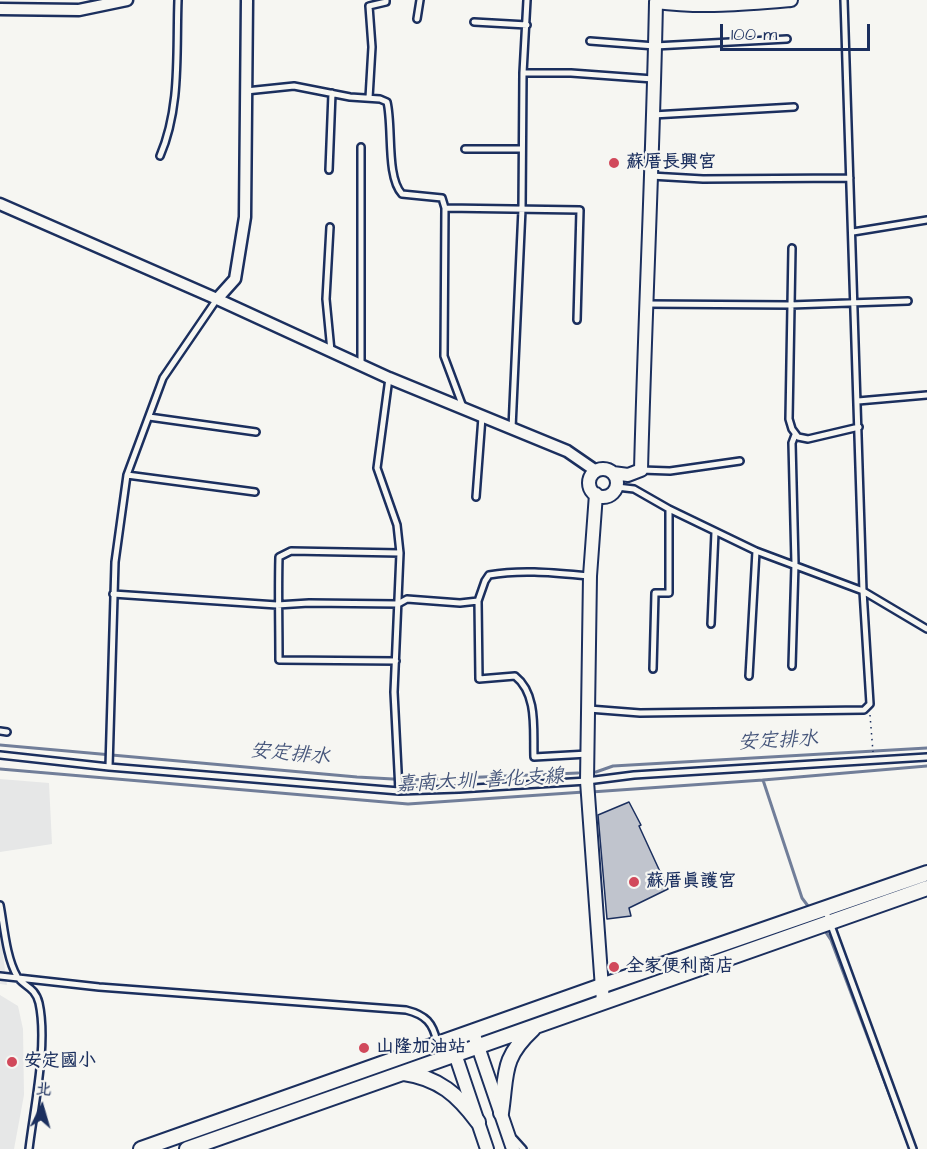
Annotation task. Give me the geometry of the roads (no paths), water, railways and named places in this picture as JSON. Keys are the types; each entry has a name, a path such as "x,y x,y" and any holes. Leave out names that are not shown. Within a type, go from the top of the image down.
{"main road":[{"path":"187,1149 603,1002 828,916 927,873"},
{"path":"141,1149 601,986 927,888"},
{"path":"501,1113 508,1059 518,1043 539,1024"},
{"path":"402,1072 417,1075 443,1086 463,1101 478,1122"}],"street":[{"path":"0,9 79,9 127,0"},
{"path":"217,299 235,279 245,217 247,0"},
{"path":"613,473 617,479 617,487 608,496 596,495 589,483 596,471 605,469 613,473 628,475 641,470 656,1 689,6 791,0"},
{"path":"0,204 390,378 567,452 596,471"},
{"path":"596,495 590,576 587,783 603,1002"},
{"path":"473,1032 513,1149"},
{"path":"444,1042 454,1054 484,1145"}],"lane":[{"path":"160,156 172,123 177,77 178,0"},
{"path":"369,98 372,47 369,6 386,2 386,0"},
{"path":"417,19 420,0"},
{"path":"512,428 522,208 521,149 527,0"},
{"path":"589,709 640,713 864,710 870,704 863,591 844,0"},
{"path":"474,22 527,25"},
{"path":"590,40 655,46 787,39"},
{"path":"523,74 571,73 654,79"},
{"path":"246,91 294,86 387,102 391,117 391,153 396,188 402,194 442,198 445,208 444,356 464,410"},
{"path":"329,170 332,93"},
{"path":"653,115 794,107"},
{"path":"361,147 362,364"},
{"path":"465,149 521,149"},
{"path":"650,176 703,179 850,178"},
{"path":"445,208 580,210 578,320"},
{"path":"853,232 927,220"},
{"path":"330,227 326,299 331,351"},
{"path":"792,248 789,419 795,435 792,443 795,564 792,666"},
{"path":"109,766 115,562 128,475 163,378 217,299"},
{"path":"645,303 790,305 908,301"},
{"path":"390,378 377,468 397,525 400,553 394,692 399,791"},
{"path":"858,401 927,395"},
{"path":"149,417 256,432"},
{"path":"476,497 482,417"},
{"path":"795,435 808,439 859,427"},
{"path":"641,470 670,471 740,461"},
{"path":"128,475 255,492"},
{"path":"617,487 634,489 669,509 756,551 863,591 927,629"},
{"path":"653,669 655,593 669,593 669,509"},
{"path":"711,624 715,532"},
{"path":"396,661 279,660 280,614 277,605 279,556 291,551 400,553"},
{"path":"749,676 756,551"},
{"path":"588,754 534,756 531,700 519,680 515,676 479,679 478,601 489,575 546,573 590,576"},
{"path":"113,594 277,605 398,604 407,598 460,603 478,601"},
{"path":"0,755 399,791 587,783 634,775 927,757"},
{"path":"0,904 8,947 17,978 32,988 39,1002 42,1030 41,1054 29,1149"},
{"path":"828,916 913,1149"},
{"path":"0,976 99,987 406,1010 418,1013 434,1027 444,1042"},
{"path":"507,1132 523,1149"}],"waterway":[{"name":"安定排水","path":"0,745 411,780 578,773"},
{"name":"安定排水","path":"596,772 613,766 927,748"},
{"name":"嘉南大圳 善化支線","path":"591,792 927,766"},
{"name":"嘉南大圳 善化支線","path":"0,769 408,804 584,792"},
{"path":"763,780 802,898 811,910"},
{"path":"823,928 831,940 910,1149"}],"place":[{"name":"蘇厝長興宮","path":"614,163"},
{"name":"蘇厝真護宮","path":"634,882"},
{"name":"全家便利商店","path":"614,967"},
{"name":"山隆加油站","path":"364,1048"},
{"name":"安定國小","path":"12,1062"}]}
